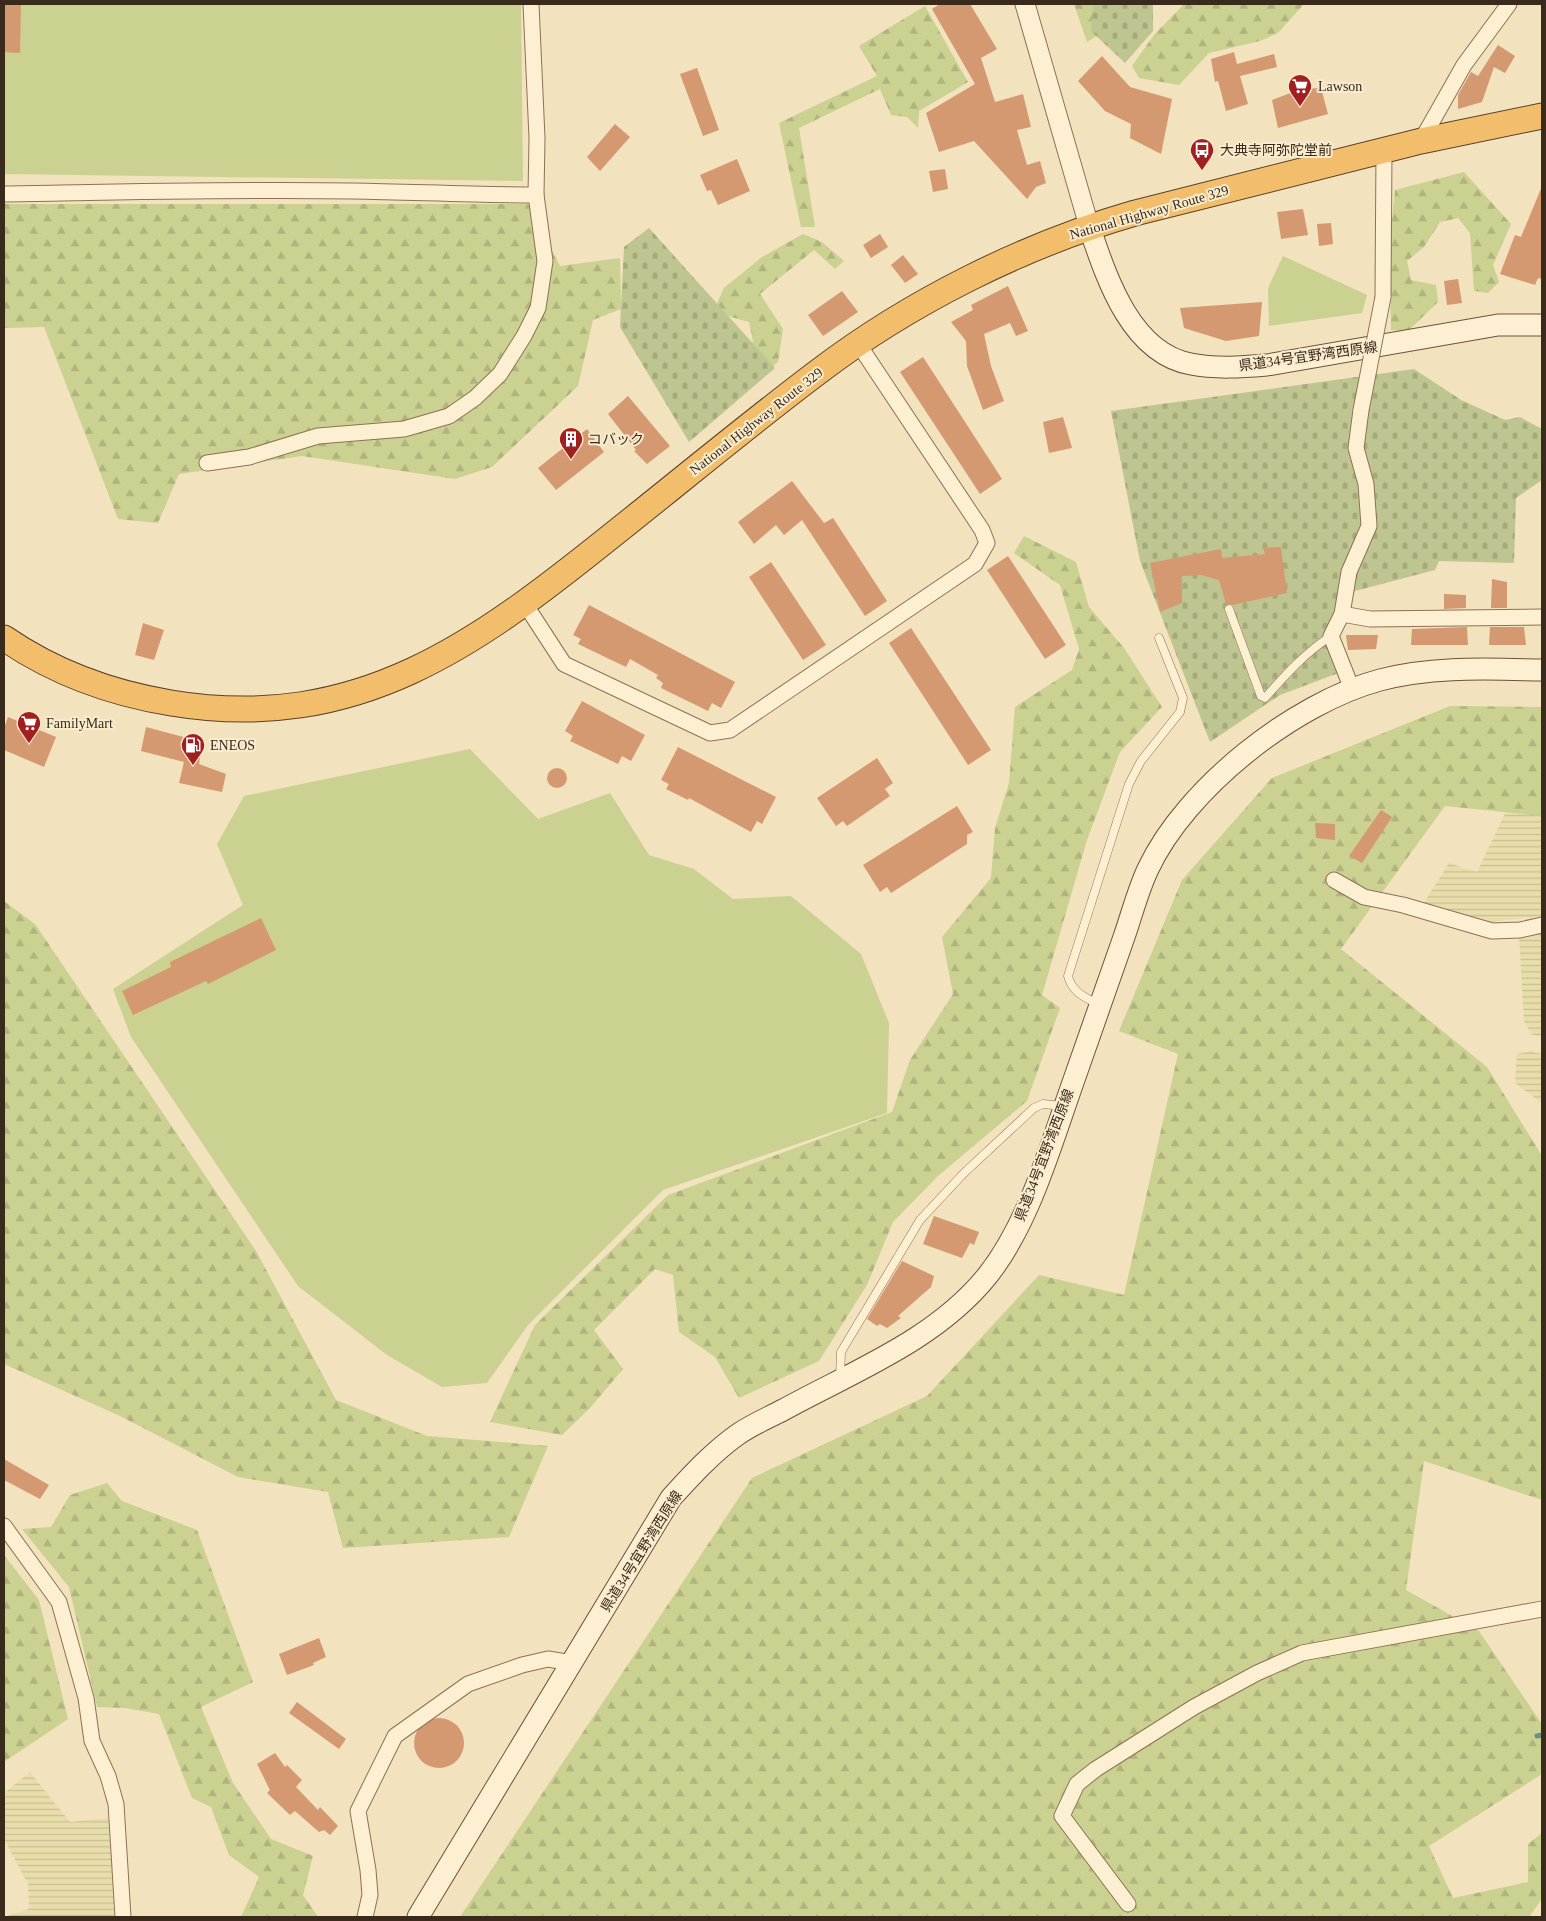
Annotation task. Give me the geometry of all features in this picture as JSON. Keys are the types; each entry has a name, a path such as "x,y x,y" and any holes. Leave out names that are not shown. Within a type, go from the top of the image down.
{"highway":[{"name":"National Highway Route 329","path":"4,638 62,673 96,686 150,700 199,708 244,710 291,707 362,691 411,673 456,650 525,604 821,370 921,304 1037,247 1089,226 1421,141 1542,116"}],"main road":[{"name":"県道34号宜野湾西原線","path":"1089,226 1106,276 1124,311 1154,346 1169,356 1190,364 1239,368 1267,365 1498,325 1542,325"},
{"name":"県道34号宜野湾西原線","path":"418,1917 671,1498 702,1463 739,1434 901,1348 933,1327 958,1306 987,1276 1013,1233 1036,1186 1148,869 1182,816 1234,763 1265,738 1302,714 1352,689 1383,680 1425,672 1477,668 1542,670"}],"street":[{"path":"207,463 249,458 318,436 404,429 448,416 475,398 500,374 524,336 538,308 545,261 536,195 537,138 531,4"},
{"path":"1025,4 1089,226"},
{"path":"1421,141 1464,65 1509,4"},
{"path":"1352,689 1331,636 1342,614 1349,572 1369,526 1366,484 1356,448 1361,410 1384,297 1384,150"},
{"path":"4,194 210,190 536,195"},
{"path":"525,604 564,664 710,733 730,730 975,564 988,543 982,530 859,345"},
{"path":"1342,614 1370,619 1542,617"},
{"path":"1334,880 1364,897 1404,905 1492,931 1520,930 1542,925"},
{"path":"4,1526 59,1602 86,1698 92,1741 108,1776 116,1804 123,1917"},
{"path":"1128,1904 1062,1816 1078,1784 1096,1769 1202,1703 1257,1673 1302,1653 1542,1609"},
{"path":"365,1917 370,1895 368,1870 358,1811 395,1736 468,1684 522,1665 548,1660 572,1663"}],"lane":[{"path":"1229,609 1261,696 1265,698 1295,666 1331,636"},
{"path":"1100,1004 1077,992 1071,986 1068,976 1130,784 1141,761 1180,712 1183,698 1159,638"},
{"path":"840,1379 841,1352 920,1220 964,1173 1034,1108 1043,1104 1065,1106"}],"shaded area":[{"path":"1512,799 1542,811 1542,916 1490,922 1423,904 1449,863 1477,872"},
{"path":"1542,933 1542,1037 1531,1034 1524,1021 1519,936"},
{"path":"1530,1051 1542,1054 1542,1103 1515,1083 1517,1054"},
{"path":"30,1772 70,1822 108,1818 116,1917 4,1917 29,1909 28,1884 4,1839 4,1793"}],"green space":[{"path":"4,4 521,4 523,181 4,174"},
{"path":"1074,4 1105,4 1114,25 1087,42"},
{"path":"1093,4 1153,4 1153,31 1125,63 1091,31"},
{"path":"1184,4 1304,4 1278,33 1260,41 1209,53 1179,85 1139,78 1132,66 1154,35"},
{"path":"925,6 968,82 919,111 918,128 907,117 891,115 880,89 799,128 815,227 801,227 779,123 877,76 859,46"},
{"path":"1464,172 1511,224 1493,265 1499,282 1488,293 1474,291 1470,233 1458,218 1440,222 1424,247 1407,261 1411,280 1436,285 1438,302 1408,331 1391,330 1389,250 1395,190"},
{"path":"4,204 528,204 560,266 620,258 621,309 593,320 578,386 492,467 455,479 302,456 179,474 158,523 118,519 44,327 4,328"},
{"path":"649,228 775,368 689,442 620,327 624,247"},
{"path":"803,234 822,242 844,261 835,269 814,250 760,294 783,329 778,362 740,392 734,390 753,341 749,322 713,312 724,288 762,257"},
{"path":"1283,256 1367,295 1362,313 1269,326 1268,288"},
{"path":"1414,369 1461,400 1505,420 1520,417 1542,429 1542,480 1516,498 1514,563 1439,561 1435,570 1355,591 1339,633 1341,672 1280,695 1210,742 1140,561 1111,411"},
{"path":"1024,536 1076,562 1089,607 1124,648 1162,707 1120,752 1087,840 1042,995 1060,1008 1027,1101 938,1176 893,1222 867,1285 819,1361 739,1398 715,1357 679,1332 673,1275 655,1269 594,1330 623,1369 590,1408 562,1435 490,1422 535,1325 668,1195 892,1112 910,1060 953,994 942,937 991,878 995,828 1009,783 1015,707 1072,670 1079,649 1060,585 1014,553"},
{"path":"1450,706 1542,707 1542,816 1445,806 1341,949 1487,1067 1542,1156 1542,1500 1424,1461 1406,1590 1479,1631 1542,1724 1542,1774 1429,1846 1453,1898 1528,1882 1528,1844 1542,1833 1542,1899 1529,1917 460,1917 752,1478 927,1396 1039,1275 1124,1295 1178,1054 1119,1031 1182,880 1272,778"},
{"path":"470,749 538,819 610,793 649,855 694,869 733,899 791,896 861,954 889,1023 887,1113 663,1190 528,1325 487,1383 442,1387 387,1355 298,1286 131,1037 113,989 243,905 217,844 244,796"},
{"path":"4,901 35,924 256,1251 336,1400 427,1436 548,1446 509,1537 343,1548 328,1492 238,1477 120,1416 4,1364"},
{"path":"107,1483 122,1501 197,1530 253,1682 201,1707 233,1783 271,1839 313,1856 303,1895 318,1917 241,1917 259,1877 229,1855 211,1807 192,1798 159,1714 125,1708 97,1707 69,1587 22,1529 51,1527 70,1495"},
{"path":"4,1555 39,1600 68,1719 4,1762"}],"building":[{"path":"4,4 21,4 20,53 4,52"},
{"path":"940,4 970,4 997,49 981,58 995,102 1023,94 1031,127 1017,130 1027,165 1040,161 1046,183 1036,187 1027,199 974,141 939,152 926,113 975,84 932,9"},
{"path":"1498,45 1515,56 1505,73 1494,67 1482,102 1458,109 1458,95 1471,72 1478,76"},
{"path":"1234,52 1237,64 1274,54 1277,67 1240,76 1248,104 1226,111 1218,81 1215,82 1211,59"},
{"path":"1102,56 1130,87 1172,99 1161,154 1130,138 1131,124 1105,111 1078,81"},
{"path":"697,68 719,130 703,136 680,74"},
{"name":"Lawson","path":"1321,88 1328,114 1278,128 1272,100 1301,89"},
{"path":"615,124 630,137 600,171 587,157"},
{"path":"737,159 750,191 718,205 711,190 707,191 700,175"},
{"path":"945,169 948,189 933,192 929,171"},
{"path":"1542,186 1542,279 1538,278 1535,285 1500,274 1515,235 1521,237"},
{"path":"1303,209 1308,235 1281,239 1277,212"},
{"path":"1331,223 1333,244 1319,246 1317,224"},
{"path":"880,234 888,247 871,258 863,245"},
{"path":"903,255 918,274 905,283 891,265"},
{"path":"1458,279 1462,303 1447,305 1444,281"},
{"path":"1008,286 1028,331 1016,336 1010,323 984,334 991,366 1004,401 983,410 967,366 966,341 951,322 973,310 971,305"},
{"path":"842,291 858,312 823,336 808,315"},
{"path":"1262,302 1259,336 1226,341 1184,328 1180,308"},
{"path":"923,357 1002,479 980,494 900,372"},
{"path":"628,396 670,446 647,464 634,451 636,450 608,414"},
{"path":"1063,417 1072,448 1049,453 1043,422"},
{"name":"コバック","path":"587,429 604,452 556,490 538,468"},
{"path":"792,481 824,523 833,518 887,601 865,616 802,520 784,535 776,525 754,544 738,522"},
{"path":"1281,547 1287,593 1233,605 1226,604 1219,580 1201,575 1182,576 1182,603 1160,612 1150,563 1221,549 1222,558 1265,554 1263,548"},
{"path":"1008,556 1066,645 1045,659 987,570"},
{"path":"771,562 826,645 803,660 749,577"},
{"path":"1492,579 1507,582 1507,608 1491,608"},
{"path":"1444,594 1466,595 1466,608 1444,609"},
{"path":"589,605 735,682 721,708 712,703 708,711 661,688 663,683 656,678 658,675 630,659 626,667 578,644 581,639 573,635"},
{"path":"143,623 164,630 154,660 135,655"},
{"path":"1467,627 1468,645 1411,645 1412,629"},
{"path":"1490,627 1524,627 1526,645 1489,645"},
{"path":"911,628 991,750 968,765 889,643"},
{"path":"1346,635 1378,635 1376,649 1348,650"},
{"path":"582,701 645,735 631,761 622,756 618,764 570,741 573,736 565,731"},
{"name":"FamilyMart","path":"8,717 56,737 44,767 4,750 4,728"},
{"path":"146,727 202,742 199,764 226,774 222,792 179,783 184,762 141,751"},
{"path":"678,747 776,797 762,824 757,821 751,832 689,798 688,800 666,789 669,784 661,780"},
{"path":"877,758 893,783 885,789 890,796 847,826 843,821 836,826 817,798"},
{"path":"557,768 564,771 567,778 564,785 557,788 550,785 547,778 550,771"},
{"path":"957,806 973,832 967,835 967,844 891,893 887,887 880,892 863,865"},
{"path":"1381,810 1392,817 1362,863 1349,856"},
{"path":"1315,823 1335,824 1335,840 1316,838"},
{"path":"261,918 276,950 208,984 206,981 133,1015 122,991 171,967 170,962"},
{"path":"934,1216 979,1232 974,1245 970,1243 962,1258 923,1244"},
{"path":"902,1261 934,1276 931,1287 898,1316 901,1318 887,1328 880,1324 877,1326 867,1319"},
{"path":"4,1459 49,1485 40,1499 4,1480"},
{"path":"319,1638 326,1657 313,1663 314,1665 287,1675 279,1654"},
{"path":"297,1702 346,1739 339,1749 289,1713"},
{"path":"439,1718 448,1720 459,1729 464,1743 462,1752 453,1763 439,1768 430,1766 419,1757 414,1743 416,1734 425,1723"},
{"path":"275,1753 285,1767 287,1765 302,1780 296,1787 318,1810 320,1807 338,1826 330,1835 324,1830 319,1832 295,1811 290,1815 267,1793 270,1790 257,1764"}],"waterway":[{"path":"1537,1736 1542,1735"}],"place":[{"name":"Lawson","path":"1300,107"},
{"name":"大典寺阿弥陀堂前","path":"1202,171"},
{"name":"コバック","path":"571,460"},
{"name":"FamilyMart","path":"29,744"},
{"name":"ENEOS","path":"193,766"}]}
